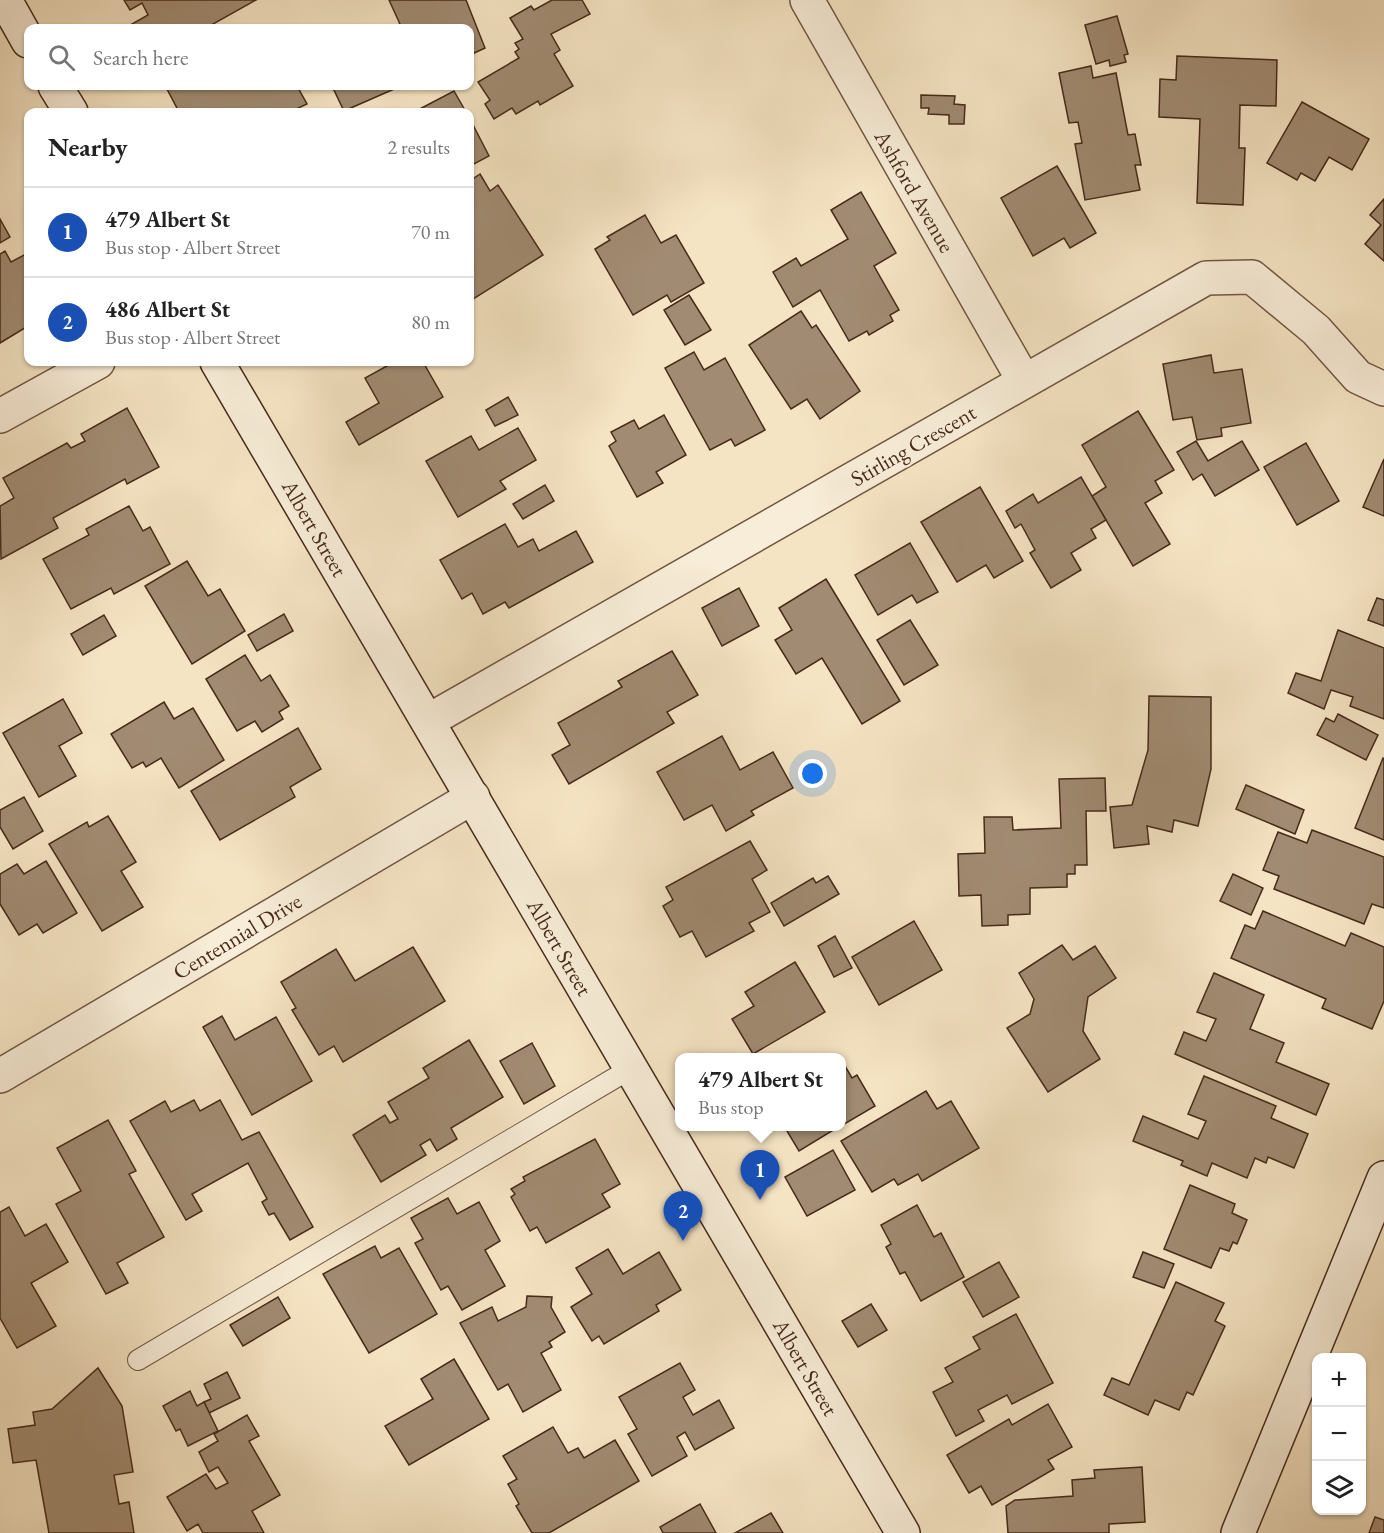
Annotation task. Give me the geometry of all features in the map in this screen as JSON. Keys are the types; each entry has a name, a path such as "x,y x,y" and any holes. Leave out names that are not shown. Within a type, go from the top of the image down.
{"street":[{"path":"5,0 24,34"},
{"name":"Ashford Avenue","path":"807,0 1024,381"},
{"path":"57,90 69,108"},
{"name":"Stirling Crescent","path":"428,721 1206,278 1252,277 1316,330 1358,377 1384,389"},
{"path":"0,416 91,366"},
{"name":"Albert Street","path":"219,366 903,1533"},
{"name":"Centennial Drive","path":"0,1076 473,796"},
{"path":"1238,1533 1384,1178"}],"lane":[{"path":"138,1360 630,1069"}],"building":[{"path":"124,0 256,0 213,24 132,24 148,15 142,3 130,10"},
{"path":"389,0 466,0 485,48 474,53 474,24 400,24"},
{"path":"552,0 582,0 590,14 551,34 560,50 554,54 573,86 540,105 538,101 516,114 512,108 494,119 485,104 490,100 478,82 519,58 515,52 519,49 515,43 523,39 510,18 531,6 534,10"},
{"path":"1117,16 1128,54 1124,55 1126,62 1110,66 1109,60 1096,64 1085,25"},
{"path":"1177,56 1277,60 1276,106 1240,105 1239,148 1245,148 1243,205 1197,203 1200,119 1159,117 1160,79 1176,80"},
{"path":"1091,66 1093,78 1116,73 1128,135 1135,134 1141,165 1135,165 1140,190 1085,200 1075,144 1082,143 1078,122 1069,123 1059,73"},
{"path":"168,90 299,90 307,104 298,108 177,108"},
{"path":"334,90 392,90 351,108 343,108"},
{"path":"454,91 464,108 422,108"},
{"path":"921,95 955,96 954,104 965,105 964,124 949,124 949,115 928,114 929,108 921,108"},
{"path":"1302,102 1369,139 1352,170 1329,157 1315,181 1301,173 1297,180 1267,163"},
{"path":"474,127 489,156 474,164"},
{"path":"1057,166 1096,233 1070,248 1064,238 1033,256 1001,198"},
{"path":"480,174 490,191 498,185 543,255 474,298 474,178"},
{"path":"861,192 896,253 874,266 899,310 890,315 893,321 869,335 867,331 849,341 820,290 793,307 773,272 796,258 801,266 848,239 831,210"},
{"path":"1384,199 1384,261 1365,244 1381,225 1370,215"},
{"path":"645,215 661,243 676,235 704,283 671,302 667,295 633,315 595,249 610,240 607,237"},
{"path":"0,219 10,237 0,243"},
{"path":"5,251 11,262 24,255 24,328 0,343 0,254"},
{"path":"689,295 711,330 685,345 664,310"},
{"path":"801,311 812,328 816,325 860,391 820,419 807,399 791,409 749,345"},
{"path":"694,352 704,370 725,358 765,430 735,446 731,439 710,450 665,368"},
{"path":"1211,355 1214,373 1242,369 1251,423 1221,428 1222,436 1197,440 1192,417 1173,420 1163,364"},
{"path":"387,366 425,366 443,397 359,445 346,422 379,403 365,378"},
{"path":"508,397 518,415 495,426 486,410"},
{"path":"127,408 159,467 127,484 125,479 53,518 58,528 1,559 0,506 14,498 3,478 67,443 71,448 85,441 81,434"},
{"path":"1138,411 1174,470 1155,481 1162,493 1145,503 1170,544 1133,566 1092,496 1106,487 1082,445"},
{"path":"664,415 686,455 656,472 663,483 637,497 609,446 616,441 611,432 634,420 639,429"},
{"path":"518,428 536,460 500,481 506,489 458,517 426,461 471,436 479,450"},
{"path":"1196,441 1208,461 1242,441 1259,470 1215,496 1202,474 1193,480 1177,452"},
{"path":"1306,443 1339,501 1297,525 1264,467"},
{"path":"1384,459 1384,516 1363,507"},
{"path":"1081,477 1106,520 1091,529 1096,538 1071,553 1081,570 1051,588 1030,553 1035,550 1021,524 1015,528 1006,511 1033,494 1038,503"},
{"path":"545,485 554,501 523,519 513,504"},
{"path":"980,487 1023,561 994,578 986,565 957,582 921,522"},
{"path":"129,506 143,531 150,527 170,564 114,594 111,588 71,609 43,559 89,535 86,529"},
{"path":"505,524 518,547 533,539 539,551 576,531 593,562 509,608 505,602 483,614 472,593 462,599 440,560"},
{"path":"910,543 938,592 917,603 912,595 878,615 855,575"},
{"path":"187,561 208,596 220,589 245,631 192,664 145,586"},
{"path":"826,579 900,701 862,724 822,658 796,674 775,640 792,630 779,608"},
{"path":"739,588 759,626 722,646 702,608"},
{"path":"1377,598 1384,600 1384,626 1368,620"},
{"path":"284,614 293,631 257,651 248,635"},
{"path":"104,615 116,636 83,655 71,634"},
{"path":"910,620 938,665 904,685 877,640"},
{"path":"1338,630 1384,648 1384,719 1350,706 1353,697 1331,690 1324,709 1288,693 1296,673 1321,681"},
{"path":"672,651 698,695 667,712 674,723 569,784 552,755 570,745 558,723 622,687 618,681"},
{"path":"245,655 261,681 270,675 289,706 279,712 283,719 262,732 255,721 237,731 206,679"},
{"path":"1149,696 1211,697 1211,769 1198,826 1174,820 1172,832 1147,826 1149,844 1114,848 1110,807 1132,805 1148,750"},
{"path":"63,699 82,733 59,746 76,776 39,797 3,733"},
{"path":"164,702 174,719 193,708 224,760 179,788 161,758 146,767 143,762 132,768 111,734"},
{"path":"1338,714 1378,735 1366,760 1317,735 1326,718 1334,722"},
{"path":"298,728 321,769 290,787 295,797 220,840 191,791"},
{"path":"722,736 740,770 773,752 793,788 751,811 754,815 726,831 712,805 684,820 657,772"},
{"path":"1384,759 1384,840 1355,828"},
{"path":"1105,778 1106,811 1086,811 1087,865 1075,865 1075,874 1067,874 1067,887 1030,888 1030,914 1008,915 1008,925 982,926 981,895 959,896 958,854 985,853 984,817 1012,817 1013,830 1061,828 1059,779"},
{"path":"1246,785 1304,810 1295,834 1236,809"},
{"path":"24,797 43,831 13,849 0,827 0,810"},
{"path":"108,816 136,862 121,871 143,907 102,931 49,844 87,822 89,827"},
{"path":"1312,830 1384,857 1384,908 1372,904 1364,924 1274,889 1279,876 1263,870 1278,832 1307,843"},
{"path":"750,841 767,870 752,879 770,912 749,923 754,931 706,957 692,931 680,937 663,906 673,900 666,887"},
{"path":"46,861 77,913 43,933 37,924 19,935 0,904 0,874 17,864 24,874"},
{"path":"1233,874 1263,888 1251,915 1220,901"},
{"path":"828,876 839,894 784,926 771,903 813,878 816,883"},
{"path":"1263,911 1345,946 1351,933 1384,947 1384,1001 1372,1029 1322,1008 1326,999 1231,958 1245,925 1255,929"},
{"path":"914,921 942,970 879,1005 852,957"},
{"path":"835,936 852,968 834,977 818,946"},
{"path":"1062,945 1073,960 1095,946 1116,978 1088,997 1083,1031 1100,1059 1048,1092 1007,1028 1030,1014 1034,999 1019,973"},
{"path":"413,947 445,1001 343,1062 334,1046 319,1055 292,1010 296,1008 281,982 336,949 355,981"},
{"path":"795,962 825,1012 752,1053 732,1019 754,1006 745,992"},
{"path":"1214,973 1264,995 1250,1029 1284,1043 1276,1062 1329,1084 1316,1115 1175,1054 1184,1032 1206,1041 1216,1019 1197,1012"},
{"path":"222,1016 235,1040 276,1017 312,1081 252,1115 203,1027"},
{"path":"469,1040 503,1097 451,1128 457,1139 437,1151 430,1139 420,1145 426,1155 381,1182 353,1135 385,1115 390,1123 398,1119 388,1102 429,1078 423,1068"},
{"path":"532,1043 555,1086 524,1104 500,1061"},
{"path":"846,1068 852,1078 857,1075 875,1106 846,1123"},
{"path":"1204,1076 1276,1106 1271,1118 1308,1134 1294,1168 1268,1157 1266,1163 1255,1158 1247,1178 1212,1163 1207,1176 1181,1165 1183,1161 1133,1141 1143,1116 1198,1139 1206,1121 1188,1114"},
{"path":"926,1091 937,1109 951,1101 979,1148 922,1181 918,1174 898,1185 894,1179 872,1192 841,1141"},
{"path":"194,1100 200,1111 220,1100 242,1140 259,1132 313,1227 290,1240 274,1213 269,1215 262,1202 267,1199 248,1163 192,1194 202,1211 186,1220 130,1121 165,1101 171,1112"},
{"path":"108,1120 136,1171 129,1174 164,1237 117,1263 128,1283 106,1294 56,1204 81,1191 57,1148"},
{"path":"787,1131 832,1131 799,1151"},
{"path":"595,1139 620,1184 602,1194 610,1207 546,1243 537,1227 530,1231 511,1197 515,1194 511,1189 525,1181 523,1177"},
{"path":"833,1150 855,1190 807,1216 785,1177"},
{"path":"1190,1185 1235,1204 1232,1213 1247,1220 1237,1244 1233,1242 1229,1251 1220,1248 1211,1268 1164,1249"},
{"path":"448,1198 457,1214 479,1202 500,1241 485,1250 505,1286 462,1310 448,1286 441,1290 415,1243 423,1239 411,1218"},
{"path":"917,1205 934,1237 941,1233 964,1277 921,1301 905,1272 900,1274 886,1247 891,1244 881,1225"},
{"path":"9,1207 25,1236 46,1224 68,1262 31,1283 56,1326 17,1348 0,1318 0,1212"},
{"path":"375,1246 381,1258 399,1248 437,1314 369,1353 323,1274"},
{"path":"608,1249 623,1274 659,1252 681,1290 656,1305 659,1311 604,1344 599,1336 592,1341 571,1307 592,1294 576,1268"},
{"path":"1143,1252 1174,1264 1164,1288 1133,1277"},
{"path":"999,1262 1019,1297 983,1317 963,1282"},
{"path":"1176,1282 1224,1303 1215,1321 1225,1326 1193,1395 1187,1392 1179,1410 1155,1400 1148,1415 1104,1395 1112,1378 1129,1385"},
{"path":"527,1296 552,1297 551,1307 565,1332 549,1342 552,1347 541,1353 561,1390 523,1412 508,1384 498,1390 460,1323 492,1307 498,1321 526,1307"},
{"path":"278,1297 290,1318 243,1346 230,1325"},
{"path":"871,1304 887,1330 858,1347 842,1321"},
{"path":"1016,1314 1053,1383 1012,1404 1007,1395 978,1410 984,1421 956,1436 933,1392 953,1382 945,1368 980,1349 973,1337"},
{"path":"454,1359 489,1419 409,1465 385,1426 433,1399 421,1379"},
{"path":"680,1363 695,1390 683,1397 693,1415 719,1400 734,1428 695,1450 685,1432 677,1437 687,1456 652,1476 628,1434 637,1429 619,1397"},
{"path":"98,1368 122,1406 133,1472 114,1475 119,1504 129,1502 134,1533 49,1533 36,1460 13,1463 8,1429 35,1425 33,1412 52,1409"},
{"path":"227,1372 240,1398 209,1413 204,1402 211,1399 204,1384"},
{"path":"190,1391 197,1406 204,1402 218,1431 188,1446 180,1429 176,1431 163,1406"},
{"path":"1048,1404 1072,1447 1048,1460 1054,1469 992,1505 981,1486 969,1493 947,1455 1009,1419 1012,1425"},
{"path":"247,1415 259,1436 249,1441 280,1495 252,1511 264,1533 203,1533 198,1524 187,1531 167,1497 206,1474 216,1489 228,1483 218,1467 209,1472 199,1452 218,1441 214,1434"},
{"path":"553,1427 568,1453 578,1448 584,1458 615,1440 639,1481 549,1533 532,1533 516,1506 519,1504 508,1484 517,1479 503,1456"},
{"path":"1142,1467 1145,1522 1109,1524 1109,1533 1008,1533 1006,1506 1015,1500 1073,1496 1072,1480 1095,1478 1094,1470"},
{"path":"700,1504 716,1533 663,1533 660,1527"},
{"path":"771,1513 783,1533 735,1533"},
{"path":"1375,1517 1384,1520 1384,1533 1369,1533"}],"place":[{"name":"479 Albert St","path":"760,1200"},
{"name":"486 Albert St","path":"683,1241"}]}
